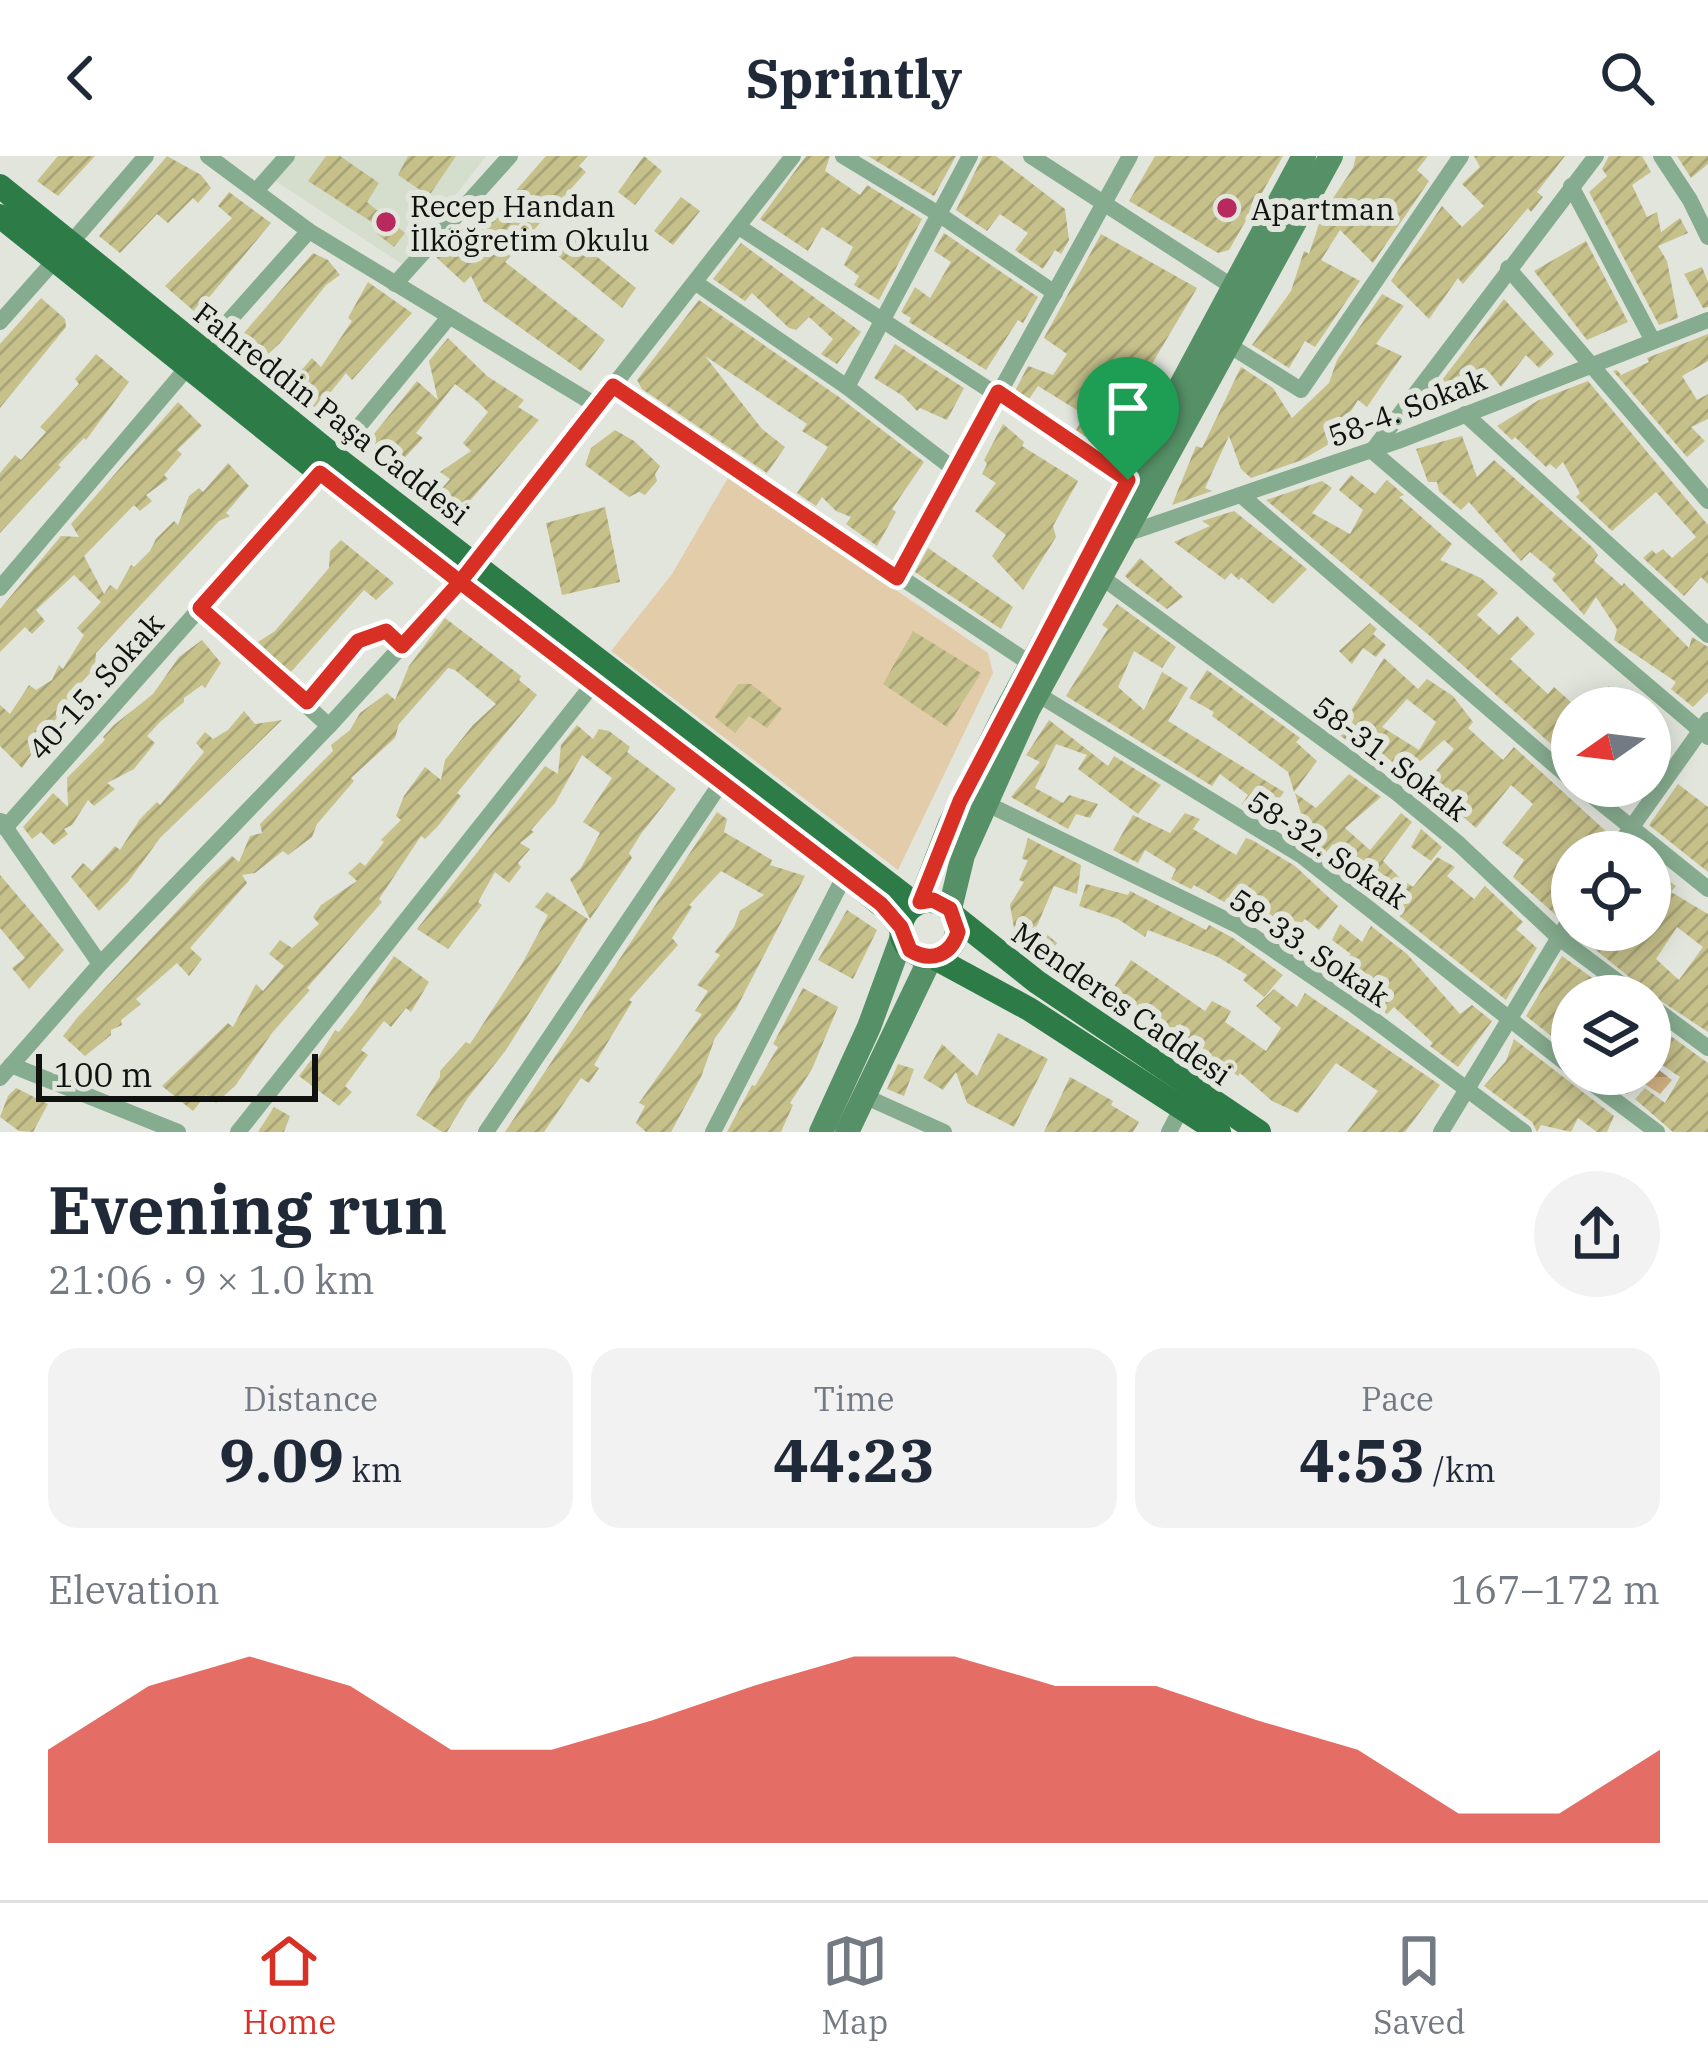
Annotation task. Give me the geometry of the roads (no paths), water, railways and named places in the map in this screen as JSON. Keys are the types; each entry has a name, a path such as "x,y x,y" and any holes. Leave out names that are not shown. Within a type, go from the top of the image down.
{"main road":[{"path":"821,1132 869,1027 903,918 918,903 960,801 1304,156"},
{"path":"901,932 910,950 932,957 947,951 956,939 957,872 985,803 1100,576 1331,156"},
{"name":"Fahreddin Paşa Caddesi","path":"0,186 62,252 194,360 467,572 918,903"},
{"name":"Fahreddin Paşa Caddesi","path":"0,216 62,252"},
{"name":"Fahreddin Paşa Caddesi","path":"194,360 320,473 467,572 594,683 881,904 901,932"},
{"path":"918,903 933,900 953,913"},
{"name":"Menderes Caddesi","path":"953,913 1037,982 1259,1132"},
{"path":"848,1132 932,957"},
{"name":"Menderes Caddesi","path":"932,957 1029,1009 1175,1120 1219,1132"}],"street":[{"path":"0,322 146,156"},
{"path":"208,156 309,231 599,406"},
{"path":"256,191 287,156"},
{"path":"395,284 510,156"},
{"path":"178,1132 6,1071 467,572 793,156"},
{"path":"844,156 1055,293"},
{"path":"847,387 970,156"},
{"path":"1031,156 1233,287"},
{"path":"897,578 1130,156"},
{"path":"1227,344 1301,390 1461,156"},
{"path":"1596,156 1372,451 1705,729 1629,829"},
{"path":"1661,156 1708,237"},
{"path":"1570,186 1653,341"},
{"path":"739,227 1128,480"},
{"path":"0,588 309,231"},
{"path":"1508,268 1708,501"},
{"path":"696,283 847,387 955,470"},
{"path":"355,431 449,316"},
{"name":"58-4. Sokak","path":"1122,535 1372,451 1708,320"},
{"path":"613,386 1030,664"},
{"path":"1465,414 1708,634"},
{"name":"40-15. Sokak","path":"2,824 320,473"},
{"path":"1242,496 1551,761"},
{"name":"58-31. Sokak","path":"1100,576 1396,793 1459,844 1551,931"},
{"path":"200,608 329,726"},
{"path":"307,702 358,641 386,631 402,646"},
{"path":"238,1132 594,683"},
{"name":"58-32. Sokak","path":"1039,695 1302,856 1551,1052"},
{"path":"486,1132 722,783"},
{"name":"58-33. Sokak","path":"985,803 1237,925 1524,1132"},
{"path":"1604,807 1708,889"},
{"path":"2,824 100,964"},
{"path":"713,1132 845,875"},
{"path":"1441,1132 1551,949"},
{"name":"58-31. Sokak","path":"1576,951 1608,975"},
{"path":"1671,1021 1708,1048"},
{"path":"1608,1095 1657,1132"},
{"path":"865,1096 944,1132"}],"place":[{"name":"Apartman","path":"1227,208"},
{"name":"Recep Handan İlköğretim Okulu","path":"386,222"}]}
